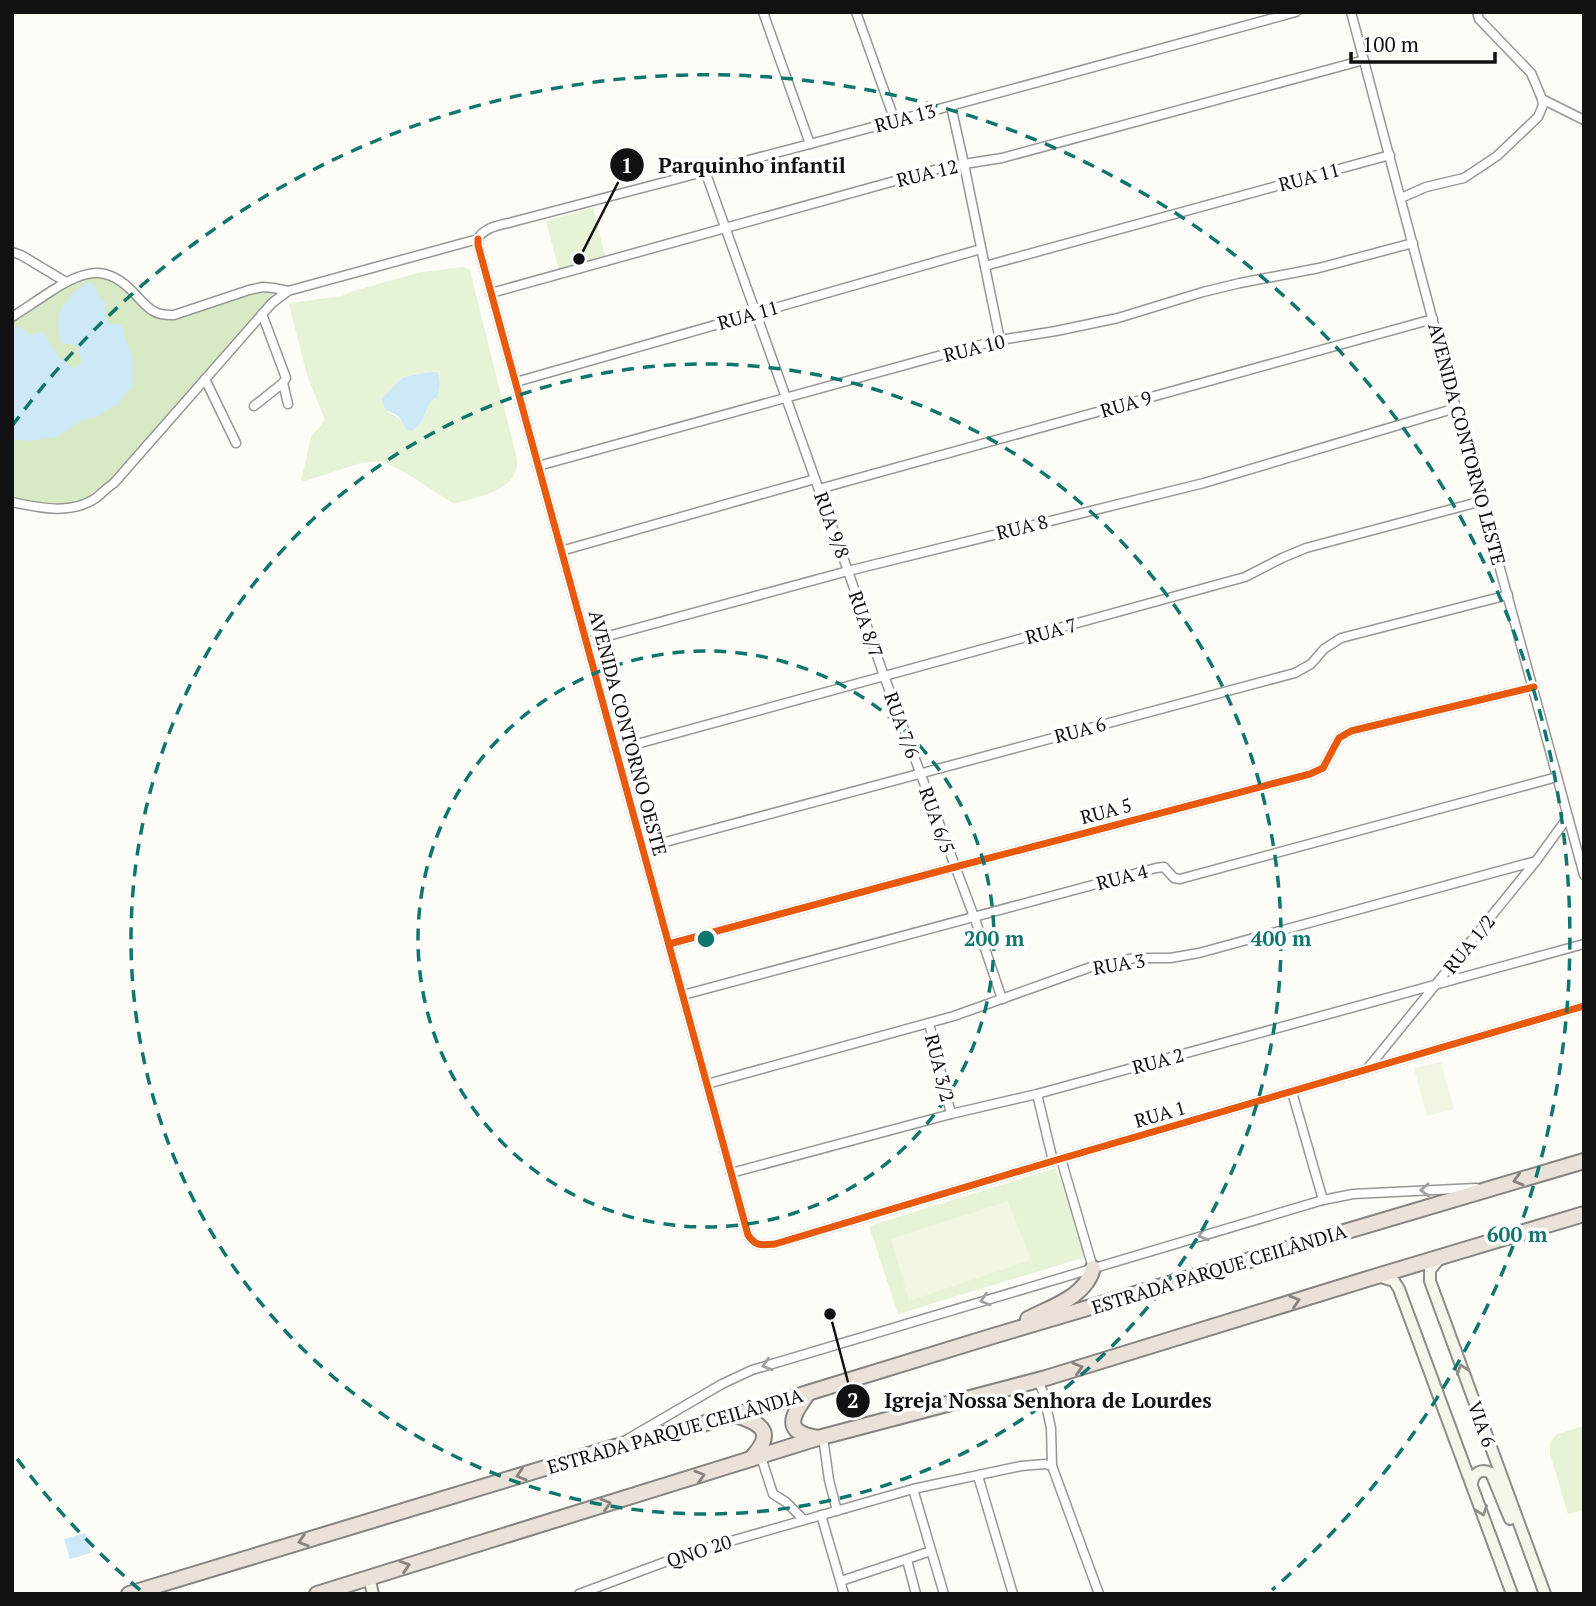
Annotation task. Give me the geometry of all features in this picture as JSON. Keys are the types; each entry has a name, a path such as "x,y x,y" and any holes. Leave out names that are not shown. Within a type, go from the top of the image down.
{"highway":[{"name":"ESTRADA PARQUE CEILÂNDIA","path":"130,1594 611,1448 808,1394 993,1336 1584,1161"},
{"path":"318,1594 820,1438 1038,1380 1584,1214"},
{"path":"993,1336 1080,1291 1093,1268"},
{"path":"808,1394 794,1413 793,1422 802,1434 820,1438"},
{"path":"736,1415 761,1426 764,1433 762,1447 755,1459"}],"main road":[{"name":"VIA 6","path":"1441,1257 1430,1270 1430,1281 1545,1594"},
{"name":"VIA 6","path":"1377,1276 1394,1281 1399,1289 1512,1594"},
{"path":"1472,1484 1473,1477 1478,1472 1488,1472 1494,1476 1519,1543 1536,1571"},
{"path":"369,1577 373,1594"}],"street":[{"path":"763,12 810,144"},
{"path":"856,12 895,121"},
{"name":"RUA 13","path":"289,291 478,239 485,230 1296,12"},
{"name":"AVENIDA CONTORNO LESTE","path":"1351,12 1584,875"},
{"path":"1401,198 1426,187 1464,178 1497,156 1538,117 1543,105 1531,73 1479,19 1477,12"},
{"name":"RUA 12","path":"492,293 932,171 1002,158 1364,60"},
{"path":"1542,99 1584,120"},
{"path":"951,106 1000,340"},
{"name":"RUA 11","path":"985,266 1390,155"},
{"name":"RUA 9/8","path":"705,171 849,571"},
{"name":"AVENIDA CONTORNO OESTE","path":"478,239 748,1235"},
{"name":"RUA 10","path":"538,466 1000,340 1118,318 1215,289 1319,268 1413,243"},
{"name":"RUA 11","path":"516,382 981,249"},
{"path":"12,252 66,282"},
{"path":"12,317 66,282 95,272 113,276 132,290 148,308 166,315 174,315 263,287 289,291"},
{"path":"12,502 37,508 61,509 82,505 96,498 114,483 272,303 289,291"},
{"path":"254,407 286,378 262,314"},
{"name":"RUA 9","path":"819,489 1433,319"},
{"path":"205,379 236,443"},
{"path":"283,383 288,404"},
{"name":"RUA 8","path":"586,642 849,571 1204,483 1456,408"},
{"path":"561,551 815,479"},
{"name":"RUA 7","path":"615,750 1245,578 1306,548 1482,501"},
{"name":"RUA 8/7","path":"849,571 884,676"},
{"name":"RUA 6","path":"643,848 1295,673 1311,664 1324,649 1340,638 1508,595"},
{"name":"RUA 7/6","path":"884,676 920,773"},
{"name":"RUA 5","path":"669,944 1310,774 1323,768 1339,738 1351,731 1534,687"},
{"name":"RUA 6/5","path":"920,773 1002,999"},
{"name":"RUA 4","path":"683,995 1156,868 1164,867 1180,879 1557,777"},
{"name":"RUA 1/2","path":"1368,1068 1568,817"},
{"name":"RUA 3","path":"707,1084 929,1023 1102,962 1170,958 1199,953 1535,861"},
{"name":"RUA 2","path":"731,1173 951,1114 1037,1094 1584,944"},
{"name":"RUA 1","path":"748,1235 752,1242 760,1245 775,1244 1584,1006"},
{"name":"RUA 3/2","path":"929,1023 951,1114"},
{"path":"1292,1092 1323,1200"},
{"path":"1037,1094 1093,1268"},
{"path":"611,1448 722,1384 752,1370 1323,1200 1353,1194 1493,1188"},
{"path":"1038,1380 1051,1429 1052,1466 1099,1594"},
{"path":"820,1438 837,1511"},
{"path":"755,1459 773,1494 786,1502 804,1520"},
{"name":"QNO 20","path":"579,1594 689,1553 913,1489 1021,1466 1052,1466"},
{"path":"978,1476 1013,1594"},
{"path":"913,1489 944,1594"},
{"path":"821,1515 844,1594"},
{"path":"841,1581 931,1551"},
{"path":"907,1560 916,1594"}],"green space":[{"path":"593,208 606,259 559,271 546,221"},
{"path":"464,267 470,270 517,459 512,479 495,491 454,504 382,461 361,463 301,481 311,437 325,420 308,378 290,303 342,296 421,272","holes":["429,372 439,375 440,385 435,400 429,403 421,423 415,427 388,412 382,400 403,377"]},
{"path":"86,273 113,276 148,308 166,315 249,290 288,291 96,498 61,509 12,502 12,317"},
{"path":"1441,1062 1454,1109 1427,1116 1414,1068"},
{"path":"1056,1168 1089,1256 898,1314 869,1226"},
{"path":"1008,1201 1031,1260 909,1301 891,1239"},
{"path":"1584,1426 1584,1510 1568,1514 1550,1454 1550,1442 1557,1434"}],"water":[{"path":"87,282 95,286 98,296 106,303 105,314 110,324 120,324 123,327 133,360 133,386 117,404 98,416 83,420 56,437 29,441 12,439 12,328 19,327 30,335 43,332 59,358 74,368 82,362 79,346 62,343 58,331 59,314 65,303"},
{"path":"437,372 439,375 437,397 429,404 421,423 412,431 405,427 396,414 385,409 382,399 403,377"},
{"path":"85,1533 91,1553 70,1559 64,1539"}],"cycle path":[{"path":"478,239 748,1235 754,1242 763,1245 775,1244 1584,1006"},
{"path":"669,944 1310,774 1323,768 1339,738 1351,731 1534,687"}],"place":[{"name":"Parquinho infantil","path":"579,259"},
{"name":"Igreja Nossa Senhora de Lourdes","path":"830,1314"}]}
